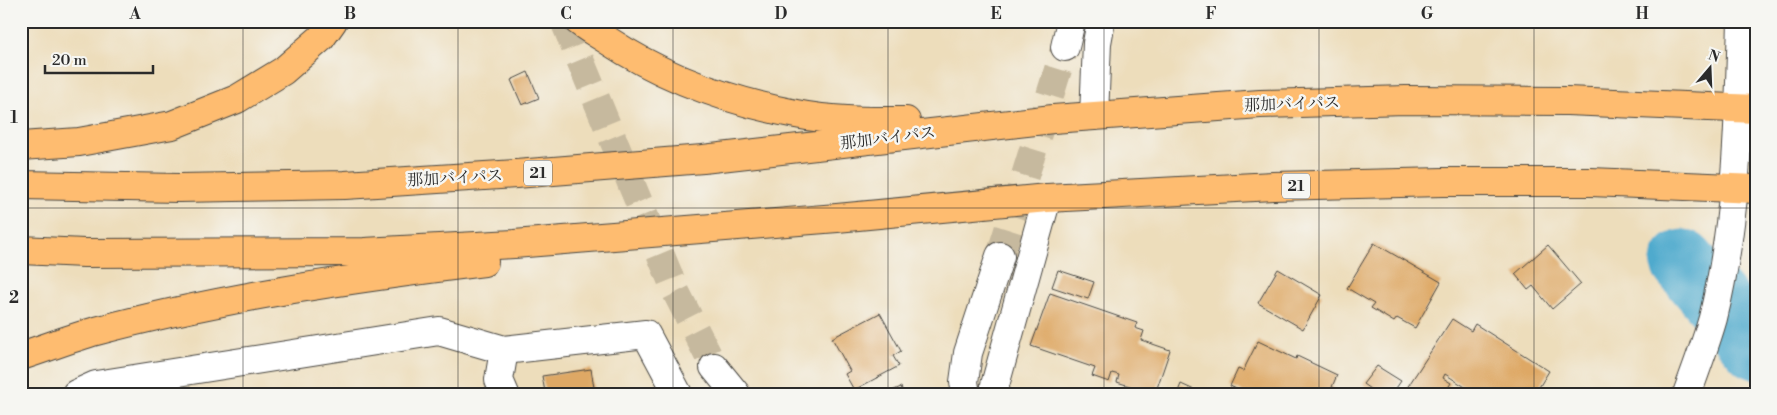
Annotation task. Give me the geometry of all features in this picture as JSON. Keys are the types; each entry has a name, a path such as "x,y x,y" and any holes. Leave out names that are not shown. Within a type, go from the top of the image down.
{"highway":[{"path":"21,146 79,142 172,125 237,99 283,71 321,38 333,21"},
{"path":"578,21 633,58 685,83 740,101 798,115 869,121 1053,119"},
{"name":"那加バイパス","path":"21,185 199,188 345,184 506,175 703,159 1053,119 1260,104 1406,100 1566,100 1748,108"},
{"name":"21","path":"21,250 113,253 364,252 514,244 837,218 1047,198 1274,186 1443,182 1591,182 1746,189"},
{"path":"21,356 95,331 206,305 350,279 837,218"}],"street":[{"path":"1064,47 1071,21"},
{"path":"1094,116 1096,43 1101,21"},
{"path":"1688,394 1713,318 1726,255 1746,189 1748,108 1742,21"},
{"path":"1000,391 1047,198"},
{"path":"966,394 964,382 968,353 1000,256"},
{"path":"91,391 439,331 504,350 646,334 678,394"},
{"path":"504,350 499,380 505,394"},
{"path":"714,367 736,394"}],"building":[{"path":"528,72 539,98 522,105 511,80"},
{"path":"1374,243 1441,282 1415,328 1397,318 1394,322 1371,308 1374,304 1347,288"},
{"path":"1548,245 1581,284 1552,309 1533,286 1528,290 1515,274"},
{"path":"1278,269 1322,295 1303,329 1258,303"},
{"path":"1058,270 1094,282 1088,299 1052,287"},
{"path":"1050,293 1137,323 1135,328 1144,331 1141,340 1170,350 1155,394 1117,382 1119,375 1112,373 1109,382 1092,376 1095,368 1031,346"},
{"path":"880,313 901,351 893,356 899,366 854,390 845,374 850,371 832,338"},
{"path":"1452,319 1471,331 1475,324 1549,371 1535,394 1476,394 1445,374 1443,378 1451,383 1444,394 1403,394"},
{"path":"1258,341 1296,359 1297,356 1337,375 1332,387 1346,394 1247,394 1230,386 1238,369 1243,371"},
{"path":"1377,366 1401,381 1392,394 1377,394 1363,384"},
{"path":"591,369 595,394 552,394 552,390 545,392 542,376"},
{"path":"1181,384 1203,394 1177,394"},
{"path":"901,387 904,394 885,394"}],"waterway":[{"path":"1683,262 1756,347"}],"tunnel":[{"path":"564,21 676,292 714,367"},
{"path":"1000,256 1065,47"}]}
